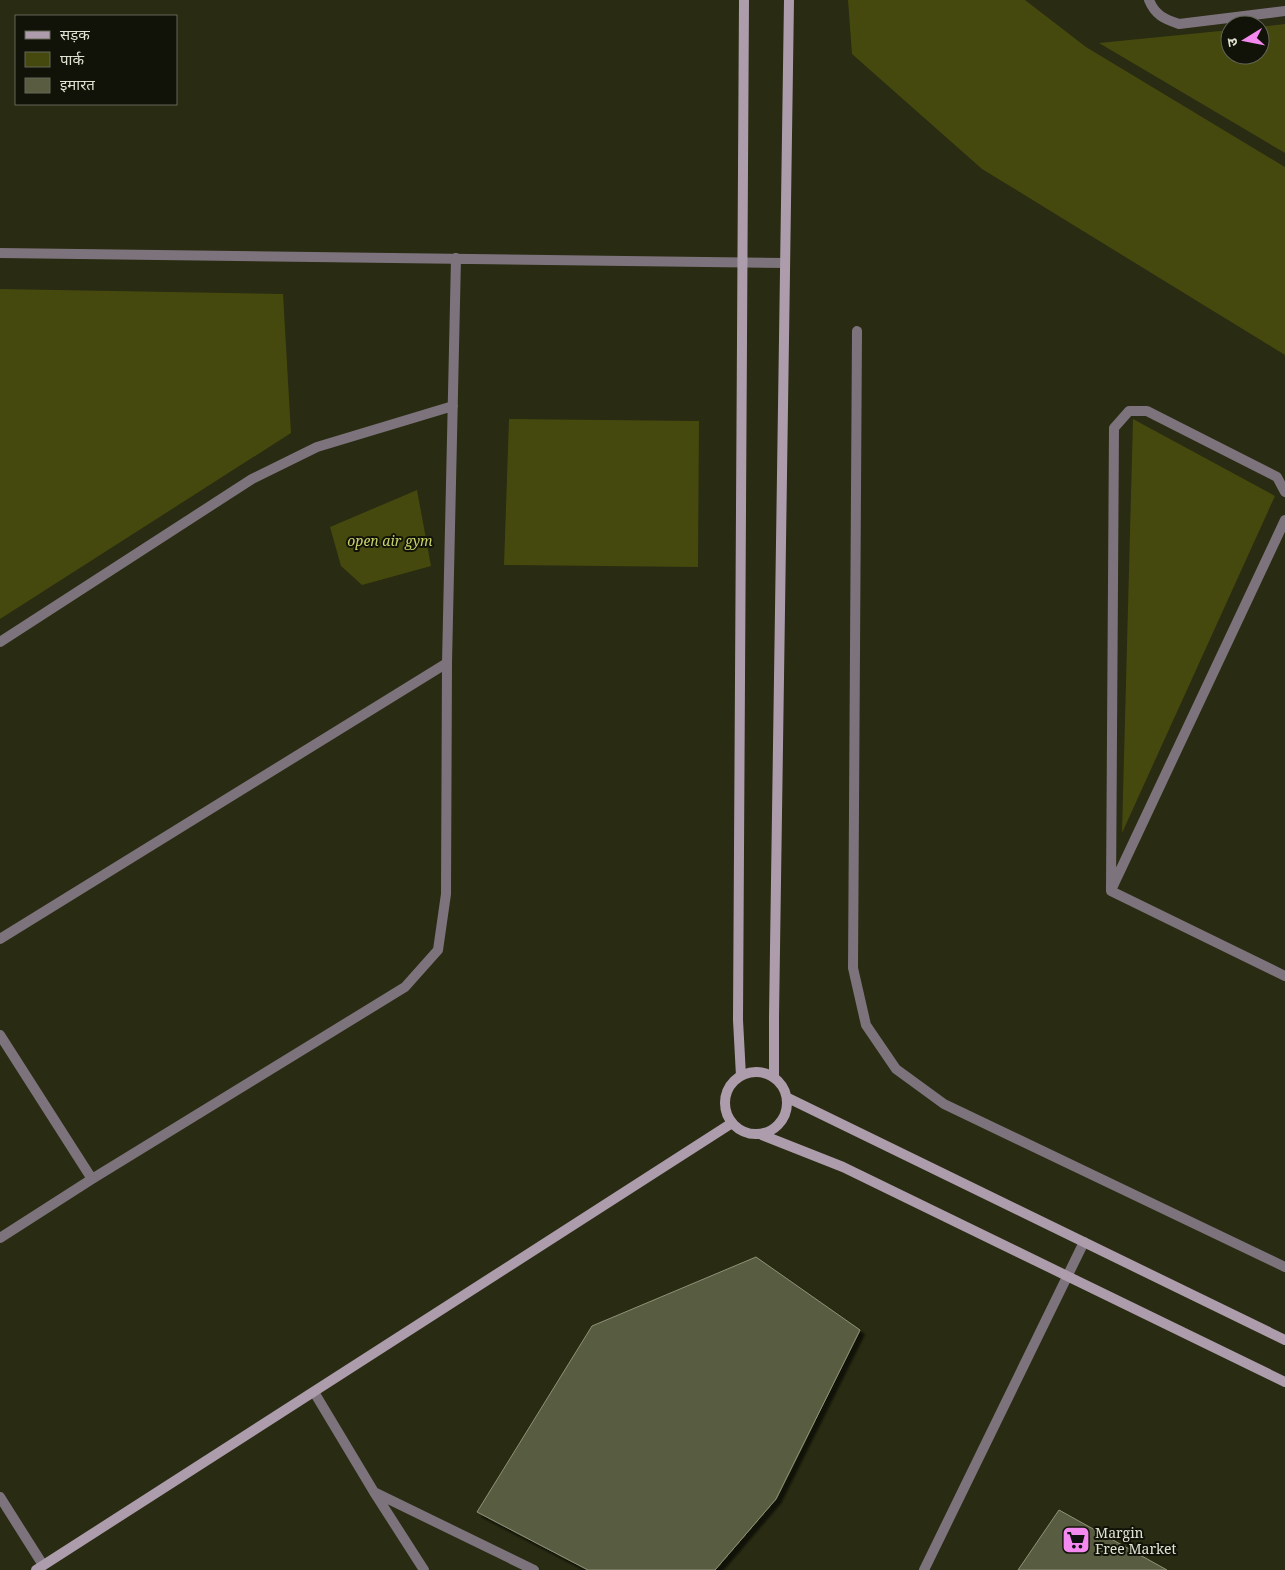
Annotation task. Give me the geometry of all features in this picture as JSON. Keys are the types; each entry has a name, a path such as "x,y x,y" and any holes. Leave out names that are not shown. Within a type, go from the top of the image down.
{"street":[{"path":"741,1076 738,1010 744,0"},
{"path":"774,1077 789,0"},
{"path":"1148,0 1163,19 1179,24 1285,12"},
{"path":"0,253 785,263"},
{"path":"0,1238 92,1179 406,987 438,950 446,894 447,663 456,258"},
{"path":"857,331 854,968 866,1025 896,1069 944,1104 1285,1267"},
{"path":"0,642 252,479 317,447 453,406"},
{"path":"1111,891 1114,428 1129,411 1147,411 1277,477 1285,492"},
{"path":"1111,891 1285,520"},
{"path":"0,939 447,663"},
{"path":"1111,891 1285,976"},
{"path":"0,1035 92,1179"},
{"path":"762,1135 774,1130 782,1122 786,1113 788,1098 782,1084 774,1077 764,1073 751,1072 741,1076 731,1085 726,1095 725,1109 732,1123 738,1129 752,1135 762,1135 843,1167 1285,1382"},
{"path":"788,1098 1285,1340"},
{"path":"0,1497 39,1568 732,1123"},
{"path":"924,1570 1084,1242"},
{"path":"314,1392 374,1492 424,1570"},
{"path":"374,1492 534,1570"}],"green space":[{"path":"848,0 1025,0 1086,47 1285,167 1285,355 982,169 852,54"},
{"path":"1285,24 1285,153 1099,43 1220,31 1220,65 1270,65 1270,26"},
{"path":"0,289 283,294 291,433 0,619"},
{"path":"509,419 699,421 698,567 504,565"},
{"path":"1133,419 1275,496 1122,833"},
{"name":"open air gym","path":"417,490 431,566 362,585 341,566 330,527"}],"building":[{"path":"756,1257 860,1330 776,1499 715,1570 588,1570 477,1512 592,1326"},
{"name":"Margin Free Market","path":"1059,1510 1167,1570 1018,1570"}],"place":[{"name":"Margin Free Market","path":"1076,1540"}]}
